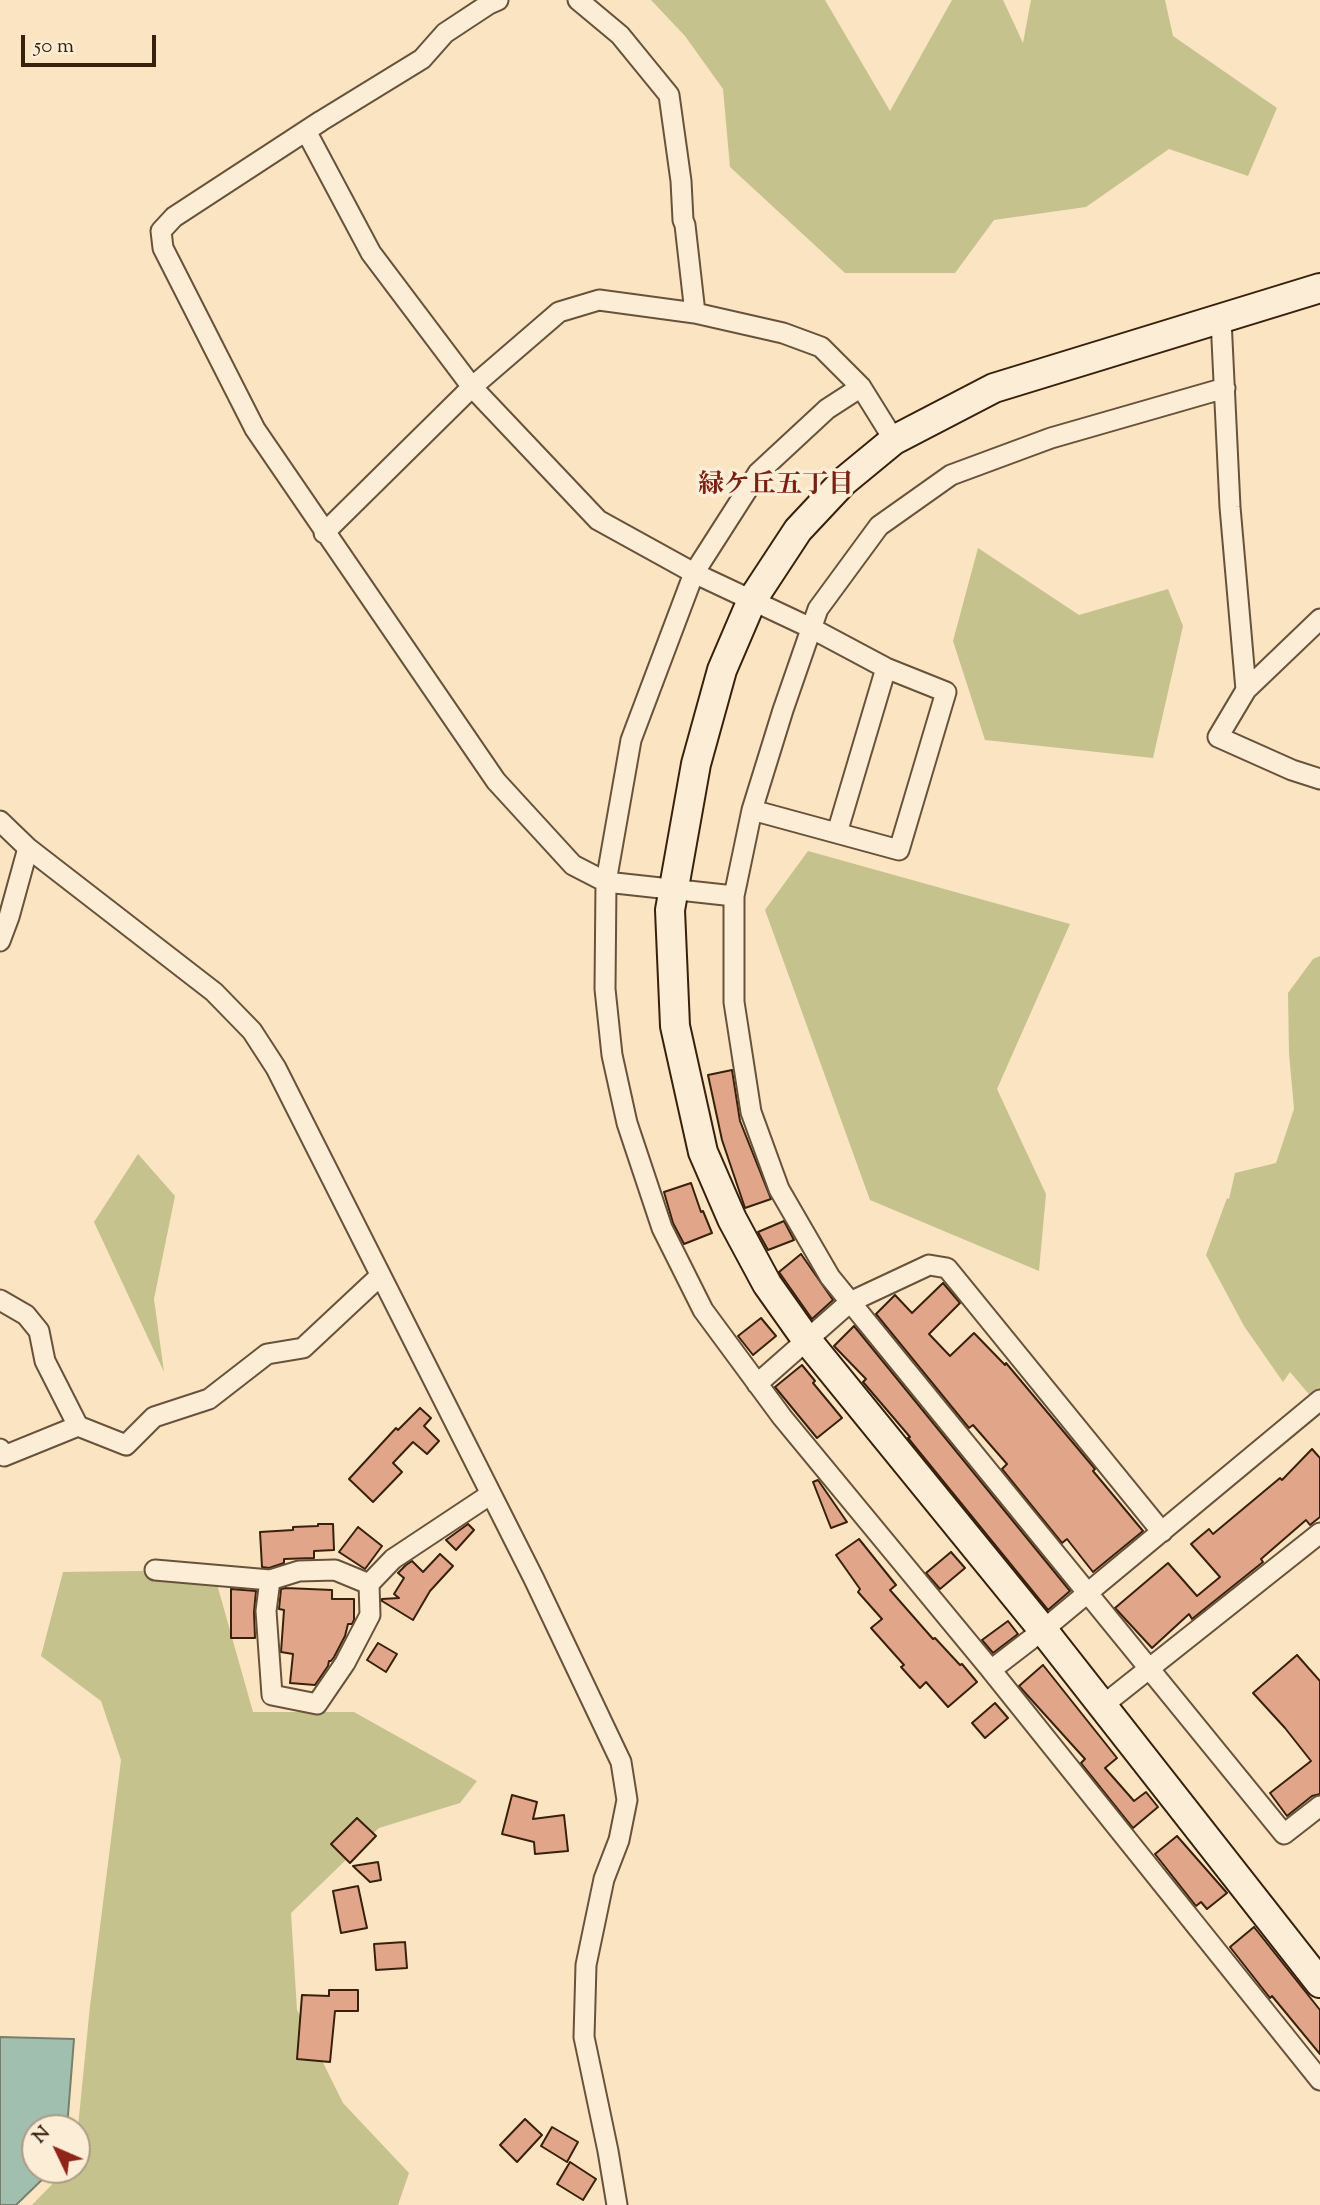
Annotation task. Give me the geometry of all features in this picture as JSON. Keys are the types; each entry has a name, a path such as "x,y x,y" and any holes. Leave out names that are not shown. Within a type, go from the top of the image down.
{"street":[{"path":"498,0 445,33 422,59 174,217 161,231 163,248 255,429 496,781 573,865 606,882 734,897"},
{"path":"578,0 620,35 668,95 681,181 682,220 685,225 695,313"},
{"path":"306,131 371,253 472,387 598,520 694,573 811,628 886,668 946,692 899,850 752,810"},
{"path":"1320,288 994,388 894,440 843,482 798,530 752,600 722,670 696,764 670,910 675,1026 703,1152 732,1219 767,1284 807,1339 1043,1630 1320,1983"},
{"path":"324,533 472,387 559,312 599,300 695,313 783,332 821,347 861,387 894,440"},
{"path":"1221,319 1230,507 1246,690"},
{"path":"861,387 827,409 758,473 694,573 631,740 606,882 605,989 612,1055 626,1124 668,1240 703,1310 782,1417 991,1670 1320,2080"},
{"path":"1225,388 1051,438 951,475 879,526 818,609 752,810 734,897 734,1002 751,1112 779,1189 830,1277 1284,1834 1320,1806"},
{"path":"1320,619 1246,690 1219,737 1292,770 1320,779"},
{"path":"837,833 886,668"},
{"path":"0,821 28,848 214,992 252,1031 276,1068 491,1494 621,1762 626,1800 619,1840 604,1879 586,1965 583,2038 617,2205"},
{"path":"0,941 28,848"},
{"path":"757,1384 850,1302 929,1265 947,1268 1162,1532"},
{"path":"0,1300 26,1315 39,1331 45,1361 78,1426 126,1445 154,1417 209,1399 267,1354 303,1348 380,1276"},
{"path":"991,1670 1087,1594 1320,1400"},
{"path":"0,1448 4,1456 78,1426"},
{"path":"270,1580 266,1611 272,1695 317,1704 345,1663 370,1615 369,1584 393,1559 491,1494"},
{"path":"1102,1706 1320,1533"},
{"path":"155,1570 270,1580 299,1571 335,1570 369,1584"}],"shaded area":[{"path":"651,0 825,0 890,111 952,0 1003,0 1023,43 1031,0 1165,0 1173,36 1277,108 1248,176 1169,149 1086,207 994,220 955,273 845,273 730,167 723,89 685,36"},
{"path":"978,548 1079,615 1168,589 1183,626 1153,758 985,740 953,641"},
{"path":"808,851 1070,924 997,1089 1046,1194 1039,1271 870,1200 765,910"},
{"path":"1320,956 1320,1394 1313,1399 1290,1372 1283,1382 1244,1326 1206,1255 1227,1198 1229,1199 1235,1173 1276,1163 1294,1109 1289,1053 1288,993 1313,959"},
{"path":"138,1154 175,1196 154,1299 164,1372 94,1222"},
{"path":"213,1570 253,1712 354,1712 477,1781 460,1803 379,1828 291,1913 297,2010 343,2103 409,2173 398,2205 32,2205 52,2184 91,2184 91,2114 79,2114 121,1760 101,1701 41,1656 63,1572"},
{"path":"0,2037 74,2039 68,2114 21,2114 21,2184 38,2184 16,2205 0,2205"}],"building":[{"path":"732,1070 740,1121 771,1199 745,1208 722,1140 708,1075"},
{"path":"691,1183 712,1233 684,1244 673,1223 664,1192"},
{"path":"784,1221 794,1240 768,1250 758,1232"},
{"path":"801,1254 833,1300 812,1319 779,1272"},
{"path":"943,1283 960,1303 929,1334 950,1356 974,1333 1005,1365 1006,1363 1143,1531 1093,1572 1067,1539 1062,1543 1002,1469 1007,1464 973,1425 969,1428 876,1314 895,1295 912,1313"},
{"path":"761,1318 776,1336 753,1355 738,1336"},
{"path":"854,1326 1070,1591 1048,1610 863,1382 866,1379 834,1346"},
{"path":"802,1365 842,1418 817,1438 775,1387"},
{"path":"420,1408 431,1418 424,1426 439,1441 427,1454 413,1442 393,1463 402,1472 373,1502 349,1479 396,1428 398,1430"},
{"path":"1312,1449 1320,1458 1320,1517 1310,1525 1306,1520 1261,1559 1263,1562 1192,1619 1189,1614 1152,1648 1115,1608 1168,1563 1197,1596 1220,1577 1191,1544 1209,1529 1213,1534 1280,1478 1282,1480"},
{"path":"818,1480 847,1522 831,1528 813,1482"},
{"path":"333,1524 334,1550 314,1551 314,1558 284,1559 284,1563 269,1568 262,1567 260,1532 293,1530 293,1527"},
{"path":"468,1524 474,1530 456,1550 446,1540"},
{"path":"358,1527 382,1546 365,1569 339,1552"},
{"path":"859,1539 896,1585 890,1590 933,1639 962,1664 977,1682 948,1707 926,1682 920,1688 901,1667 904,1665 871,1628 882,1619 858,1592 860,1589 836,1555"},
{"path":"951,1552 965,1568 940,1589 926,1573"},
{"path":"440,1554 453,1566 430,1591 413,1620 382,1601 399,1598 394,1594 404,1578 398,1573 406,1565 412,1561 423,1572"},
{"path":"231,1589 256,1591 255,1638 231,1638"},
{"path":"281,1589 332,1590 332,1599 354,1599 354,1620 352,1624 348,1624 334,1657 315,1685 290,1683 293,1654 281,1652 284,1610 279,1609"},
{"path":"1008,1621 1018,1634 993,1653 982,1640"},
{"path":"378,1643 397,1654 386,1672 367,1660"},
{"path":"1297,1655 1320,1681 1320,1794 1312,1796 1287,1816 1270,1793 1311,1761 1253,1693"},
{"path":"1043,1665 1117,1758 1105,1768 1134,1801 1146,1792 1158,1807 1133,1828 1081,1763 1085,1759 1019,1686"},
{"path":"995,1703 1008,1718 985,1738 972,1723"},
{"path":"512,1795 537,1802 533,1819 564,1815 568,1851 535,1854 534,1842 502,1834"},
{"path":"357,1818 376,1836 350,1863 331,1844"},
{"path":"1177,1836 1227,1893 1207,1909 1201,1902 1196,1906 1155,1854"},
{"path":"378,1862 381,1880 370,1882 353,1866"},
{"path":"358,1886 367,1928 341,1933 333,1891"},
{"path":"1254,1927 1320,2010 1320,2054 1272,1996 1270,1998 1230,1947"},
{"path":"405,1942 407,1968 376,1970 374,1944"},
{"path":"329,1990 358,1990 358,2011 335,2011 330,2062 297,2059 302,1995 329,1996"},
{"path":"525,2119 542,2135 517,2162 500,2145"},
{"path":"552,2127 578,2142 567,2162 541,2146"},
{"path":"570,2162 596,2179 583,2200 557,2184"}],"district":[{"name":"緑ケ丘五丁目","path":"776,488"}]}
